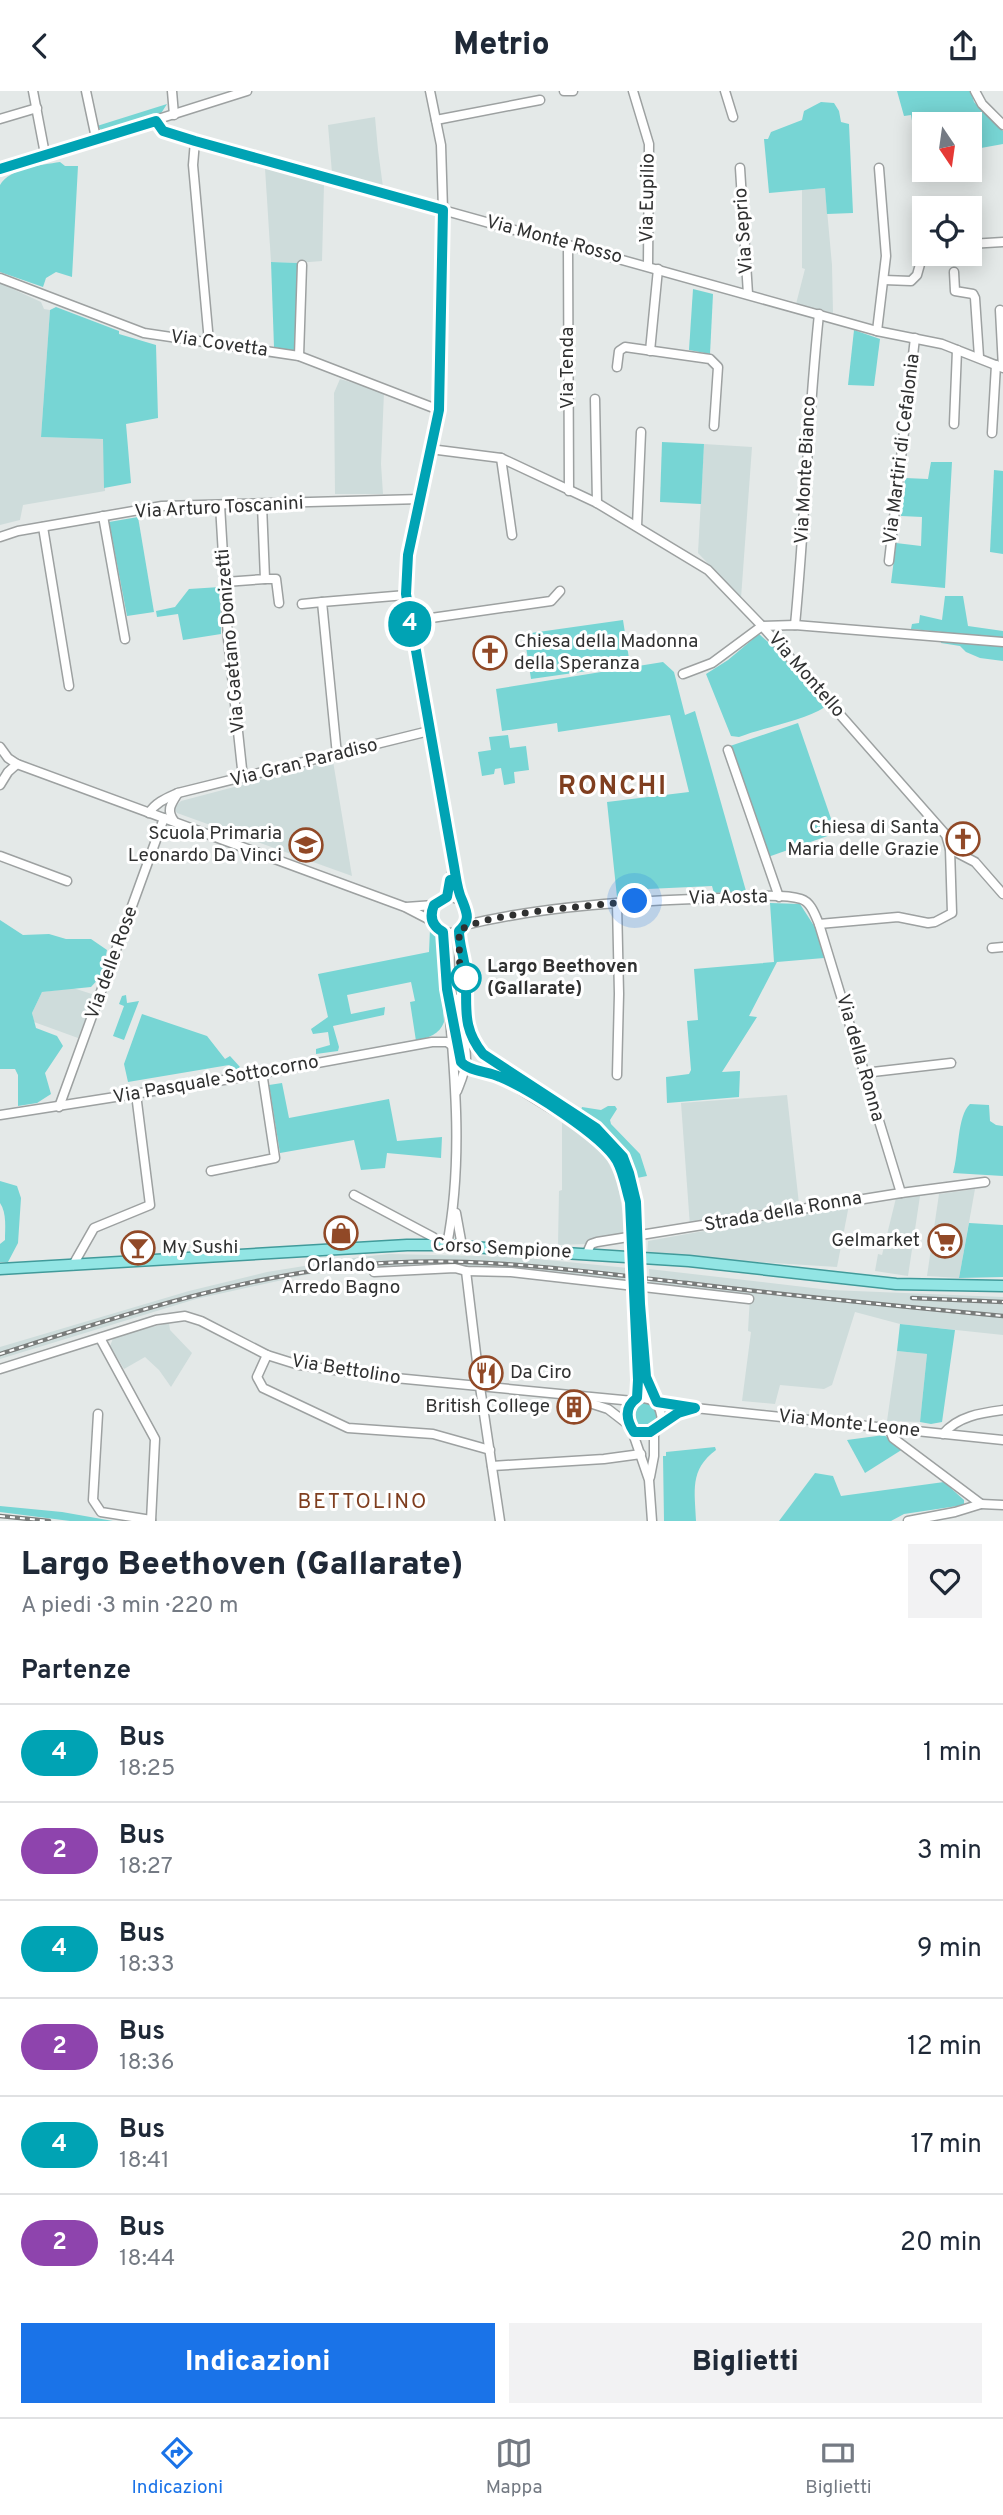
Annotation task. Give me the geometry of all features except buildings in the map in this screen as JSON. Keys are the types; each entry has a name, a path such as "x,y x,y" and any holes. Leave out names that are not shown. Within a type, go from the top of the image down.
{"main road":[{"name":"Corso Sempione","path":"0,1269 443,1245 689,1262 897,1285 1003,1286"}],"street":[{"path":"33,91 45,154"},
{"path":"86,91 96,138"},
{"path":"172,91 174,115"},
{"path":"0,169 247,91"},
{"path":"430,91 441,145 443,210 439,410 408,555 406,594 454,866 462,902 467,911 462,928 458,1011 466,1057 455,1093"},
{"path":"564,91 573,91"},
{"name":"Via Eupilio","path":"633,91 649,144 648,266"},
{"path":"725,91 733,117"},
{"path":"975,91 982,104 1003,125"},
{"path":"436,120 540,100"},
{"path":"0,119 37,108"},
{"name":"Via Monte Rosso","path":"156,121 163,131 195,141 877,331 915,338 957,350 1000,367"},
{"path":"195,141 193,165 208,342"},
{"name":"Via Seprio","path":"740,168 748,294"},
{"path":"877,331 886,256 879,168"},
{"path":"982,243 1003,242"},
{"name":"Via Tenda","path":"568,245 569,491"},
{"path":"299,356 302,265"},
{"path":"884,280 911,281 917,275 920,266"},
{"path":"650,351 658,269"},
{"path":"954,272 955,291 973,294 975,297 979,358"},
{"name":"Via Covetta","path":"0,278 144,333 299,356 439,410"},
{"path":"992,433 1000,367 1000,310"},
{"name":"Via Monte Bianco","path":"795,625 818,314"},
{"name":"Via Martiri di Cefalonia","path":"889,561 915,338"},
{"path":"617,367 621,348 704,358 715,363 718,367 714,426"},
{"path":"954,424 957,350"},
{"path":"595,399 597,503"},
{"path":"637,526 641,432"},
{"name":"Via Montello","path":"430,449 501,459 597,503 708,570 762,626 946,835 950,849 952,913 928,923 898,917 820,924"},
{"path":"501,459 512,535"},
{"name":"Via Arturo Toscanini","path":"0,534 162,506 421,499"},
{"name":"Via Gaetano Donizetti","path":"220,505 228,639 243,778"},
{"path":"262,505 265,579"},
{"path":"103,516 125,639"},
{"path":"43,527 69,686"},
{"path":"225,582 276,579 279,604"},
{"path":"410,621 551,601 561,591"},
{"path":"302,604 406,594"},
{"path":"322,601 337,755"},
{"path":"683,674 712,663 762,626 795,625 1003,642"},
{"name":"Via Gran Paradiso","path":"149,813 153,806 178,793 429,731"},
{"path":"728,750 779,897"},
{"path":"1,751 17,764 405,907 432,921 443,932 451,933 462,928"},
{"path":"0,785 17,764"},
{"path":"176,823 170,815 169,807 178,793"},
{"name":"Via delle Rose","path":"59,1107 164,818"},
{"name":"Via Montello","path":"950,849 975,862 1003,894"},
{"path":"0,856 67,881"},
{"path":"447,897 454,866"},
{"path":"405,907 434,905 447,897 462,902"},
{"name":"Via Aosta","path":"462,928 489,919 617,903 779,897 808,902 820,924"},
{"path":"617,903 617,1075"},
{"path":"432,921 434,905"},
{"name":"Via Aosta","path":"467,911 489,919"},
{"name":"Via della Ronna","path":"820,924 901,1193"},
{"path":"443,932 454,1047 454,1207 462,1246"},
{"path":"992,948 1003,947"},
{"path":"460,981 467,1027 473,1042 483,1054 596,1128 623,1157 629,1173 633,1202 636,1304 635,1399 627,1412 649,1480 652,1521"},
{"path":"447,989 461,1062 465,1067 500,1076 591,1133 617,1160 633,1202"},
{"path":"432,1041 443,1035 450,1025"},
{"name":"Via Pasquale Sottocorno","path":"0,1115 136,1094 432,1041 447,1042 454,1047"},
{"path":"461,1080 482,1066 483,1054"},
{"path":"864,1073 951,1063"},
{"path":"211,1171 275,1158 262,1072"},
{"path":"73,1265 94,1228 150,1205 136,1094"},
{"name":"Strada della Ronna","path":"587,1254 591,1244 597,1242 985,1182"},
{"path":"354,1195 443,1245 454,1207"},
{"path":"374,1272 455,1268 466,1271 511,1272 750,1299"},
{"path":"466,1271 500,1521"},
{"path":"564,1395 608,1409 632,1429 645,1433 654,1430 662,1422 662,1410 646,1377 636,1304"},
{"name":"Via Bettolino","path":"0,1369 156,1319 186,1316 267,1355 299,1365 480,1387"},
{"path":"98,1413 93,1500 101,1512 151,1520 155,1439 100,1338"},
{"path":"267,1355 257,1377 263,1388 348,1428 433,1434 490,1450"},
{"path":"480,1387 656,1401"},
{"name":"Via Monte Leone","path":"656,1401 695,1408 1003,1440"},
{"name":"Via Monte Leone","path":"662,1422 695,1408"},
{"path":"943,1434 959,1421 977,1414 1003,1410"},
{"path":"889,1428 893,1438 981,1504"},
{"path":"649,1480 654,1456 654,1430"},
{"path":"492,1466 641,1454"},
{"path":"908,1521 981,1504 1003,1505"}],"shaded area":[{"path":"897,91 971,91 974,102 1003,131 1003,144 982,148 982,112 912,112 912,121 911,115 904,116"},
{"path":"821,102 834,103 841,122 849,124 853,213 827,214 825,188 769,193 764,139 768,139 771,132 802,120 804,111"},
{"path":"167,104 160,115 106,131 97,126"},
{"path":"375,117 383,187 332,173 328,125"},
{"path":"60,162 65,166 78,166 72,277 56,272 46,278 43,287 0,272 0,185 18,171"},
{"path":"265,168 324,184 322,261 271,262"},
{"path":"825,188 833,313 796,304 805,269 802,268 802,190"},
{"path":"271,262 297,263 298,350 295,352 274,347"},
{"path":"0,283 41,302 44,309 50,310 41,437 104,439 105,491 23,505 20,520 0,525"},
{"path":"693,289 713,294 710,354 689,350"},
{"path":"56,307 119,331 119,334 156,345 158,418 126,424 131,483 104,488 103,439 41,437 50,310"},
{"path":"854,330 880,339 874,386 848,385"},
{"path":"340,379 384,392 381,464 383,494 335,494 334,393"},
{"path":"662,442 704,444 701,504 660,502"},
{"path":"704,444 752,447 741,598 698,553"},
{"path":"931,462 952,462 945,588 891,583 896,543 921,546 922,517 901,516 905,478 928,479"},
{"path":"994,470 1003,471 1003,554 990,552"},
{"path":"138,517 154,612 127,616 109,522"},
{"path":"220,587 221,634 183,640 178,614 157,617 156,611 175,607 189,589"},
{"path":"945,596 963,596 968,626 1003,631 1003,661 980,658 960,646 941,643 943,632 911,629 912,624 919,623 920,615 942,620"},
{"path":"623,620 630,665 531,679 524,634"},
{"path":"759,634 775,648 825,707 795,720 739,737 731,736 706,674"},
{"path":"663,662 674,672 685,715 695,711 746,891 714,893 712,886 626,890 625,897 617,897 607,802 689,792 670,715 558,732 557,723 502,731 496,689"},
{"path":"798,723 836,833 768,857 730,746"},
{"path":"508,735 510,748 526,746 529,770 514,772 515,783 504,785 501,768 495,769 494,774 482,776 478,752 491,750 489,737"},
{"name":"Scuola Primaria Leonardo Da Vinci","path":"333,761 352,876 177,813 174,808 181,801"},
{"path":"770,903 800,904 818,932 824,958 777,962 749,1016 757,1017 722,1072 740,1071 739,1097 667,1103 666,1077 689,1074 691,1070 687,1021 698,1020 694,969 774,962"},
{"path":"0,920 23,935 49,934 66,939 91,939 107,950 102,975 91,987 42,992 32,1013 36,1028 57,1036 63,1046 45,1073 51,1094 37,1103 18,1106 18,1075 15,1069 0,1069"},
{"path":"430,929 438,939 444,1022 439,1030 416,1041 410,1002 415,1001 411,982 347,995 351,1014 385,1007 384,1015 333,1026 338,1051 316,1054 316,1049 330,1045 328,1032 313,1034 311,1029 328,1017 318,974 429,952"},
{"path":"73,988 95,995 78,1038 34,1022 32,1013 42,992"},
{"path":"126,995 127,1003 139,1001 124,1040 113,1036 124,1006 119,1004 122,996"},
{"path":"142,1014 207,1036 225,1059 230,1056 240,1067 236,1070 229,1065 128,1082 124,1064"},
{"path":"282,1083 289,1118 389,1099 397,1141 442,1137 441,1158 387,1153 385,1168 361,1170 354,1140 280,1153 269,1085"},
{"path":"787,1095 799,1204 690,1226 681,1103"},
{"path":"970,1104 989,1105 990,1121 1003,1126 1003,1176 953,1173 960,1126"},
{"path":"615,1106 617,1109 610,1120 611,1124 640,1154 647,1176 637,1178 625,1149 581,1111 582,1107 601,1110"},
{"path":"562,1122 595,1143 605,1156 617,1180 627,1237 589,1241 585,1244 558,1245 559,1191 562,1190"},
{"path":"0,1181 17,1186 21,1198 18,1243 8,1262 0,1262 0,1244 5,1240 5,1226 4,1211 0,1203"},
{"path":"975,1189 959,1278 927,1276 939,1194"},
{"path":"920,1196 908,1276 875,1271 878,1254 882,1255 896,1198"},
{"path":"849,1205 837,1267 647,1255 648,1241"},
{"path":"969,1223 1003,1225 1003,1277 959,1278"},
{"path":"389,1254 517,1257 628,1268 630,1283 453,1265 375,1267 305,1275 196,1299 0,1359 0,1347 189,1291 267,1272"},
{"path":"649,1269 830,1290 1003,1297 1003,1335 900,1324 855,1312 832,1385 824,1389 780,1385 775,1404 742,1401 751,1332 748,1331 750,1296 650,1285"},
{"path":"169,1323 170,1330 192,1353 171,1387 145,1357 124,1369 110,1346 114,1336"},
{"path":"900,1324 955,1330 942,1422 920,1422 927,1354 897,1351"},
{"path":"897,1351 927,1354 920,1422 887,1421"},
{"path":"644,1402 653,1406 657,1415 653,1424 644,1428 635,1424 631,1415 635,1406"},
{"path":"884,1435 903,1449 865,1473 847,1440"},
{"path":"715,1447 716,1450 701,1465 698,1473 695,1491 696,1521 664,1521 663,1456 666,1456 666,1452"},
{"path":"815,1473 833,1476 841,1496 944,1482 964,1500 964,1505 904,1514 891,1521 779,1521"},
{"path":"0,1506 62,1512 113,1521 70,1521 0,1512"}],"railway":[{"path":"0,1354 133,1313 223,1289 313,1271 400,1262 523,1265 1003,1316"},
{"path":"912,1298 1003,1302"},
{"path":"0,1516 49,1521"}],"bus line":[{"name":"4","path":"0,169 156,121 163,131 195,141 443,210 439,410 408,555 406,594 454,866 462,902 468,915 459,931 459,946 466,975 467,1003 464,1010 473,1042 483,1054 596,1128 623,1157 636,1202 640,1304 649,1389 657,1402 695,1408 678,1413 650,1432 634,1432 627,1416 630,1405 637,1398 638,1380 630,1202 623,1175 617,1160 591,1133 500,1076 465,1067 461,1062 447,989 443,932 436,927 431,916 434,905 447,897 450,880"}],"place":[{"name":"Chiesa della Madonna della Speranza","path":"490,653"},
{"name":"Chiesa di Santa Maria delle Grazie","path":"963,839"},
{"name":"Scuola Primaria Leonardo Da Vinci","path":"306,845"},
{"name":"Largo Beethoven (Gallarate)","path":"466,978"},
{"name":"Orlando Arredo Bagno","path":"341,1233"},
{"name":"Gelmarket","path":"945,1241"},
{"name":"My Sushi","path":"138,1248"},
{"name":"Da Ciro","path":"486,1373"},
{"name":"British College","path":"574,1407"}],"district":[{"name":"RONCHI","path":"613,787"},
{"name":"BETTOLINO","path":"363,1502"}],"route":[{"path":"466,978 460,981 459,931 464,925 489,919 635,901"}]}
